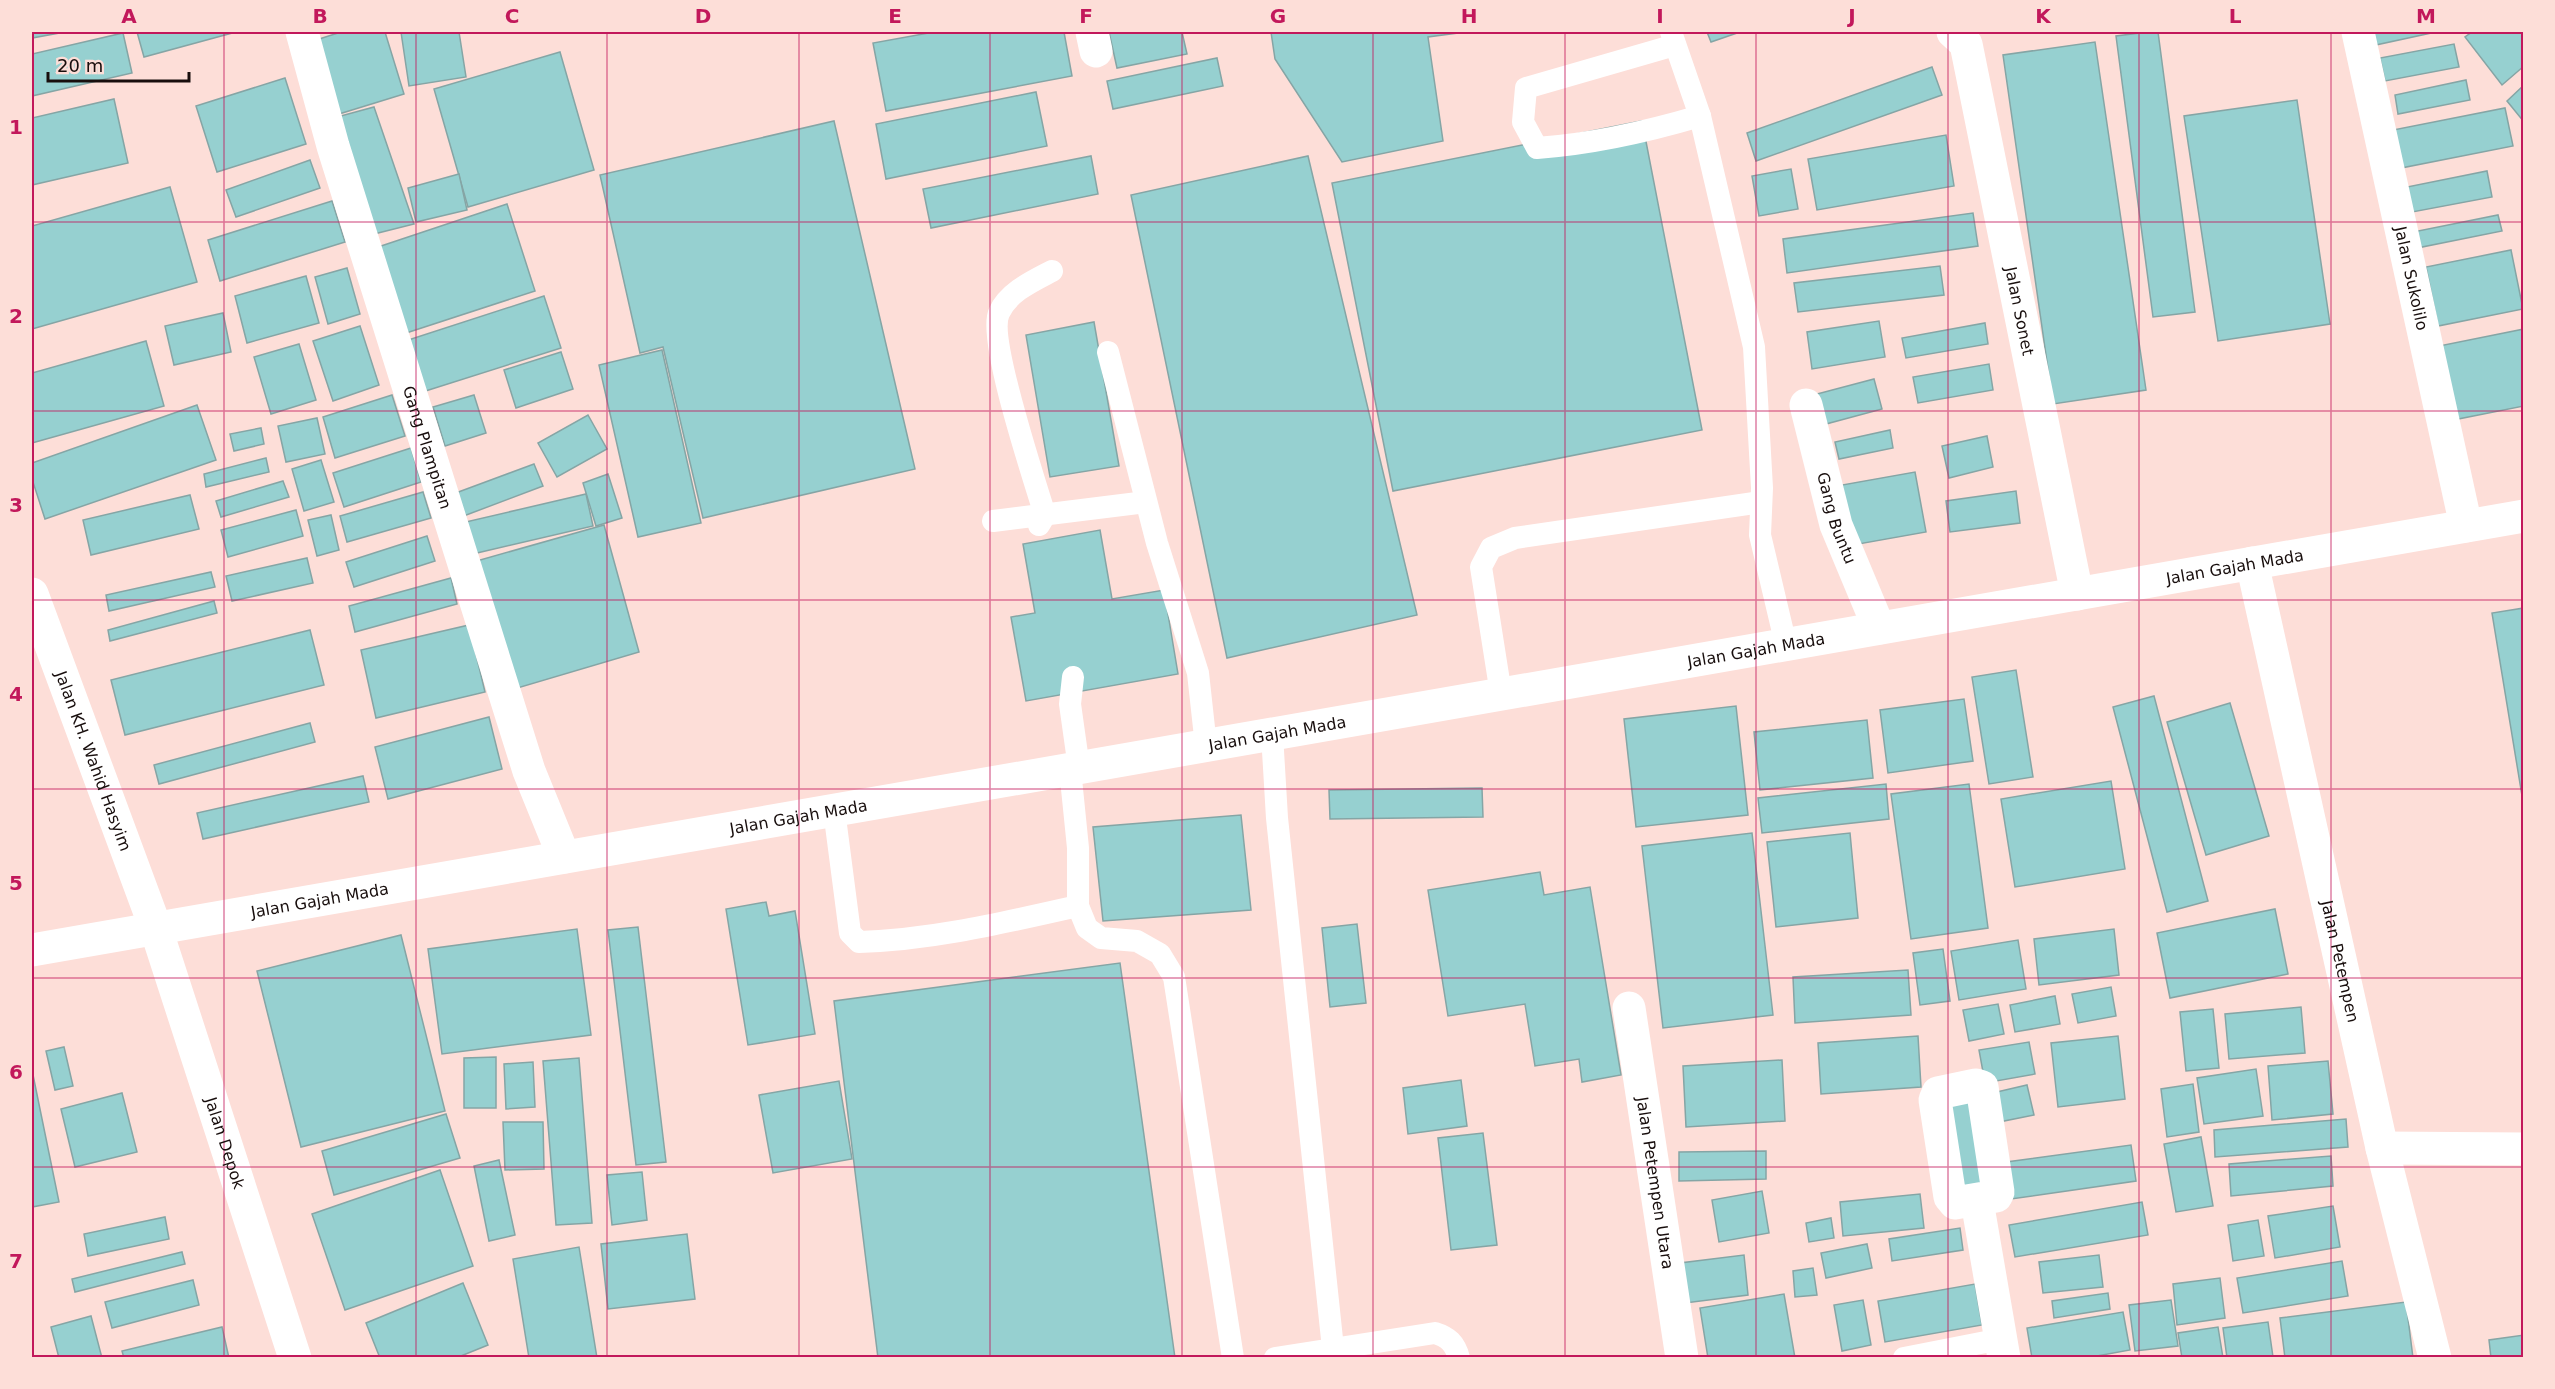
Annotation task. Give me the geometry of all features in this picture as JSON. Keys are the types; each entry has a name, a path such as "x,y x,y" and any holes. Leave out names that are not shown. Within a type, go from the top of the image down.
{"street":[{"name":"Gang Plampitan","path":"302,32 333,146 529,771 564,857"},
{"name":"Jalan Sonet","path":"1953,32 1966,44 2077,594"},
{"name":"Jalan Sukolilo","path":"2358,32 2466,526"},
{"name":"Gang Buntu","path":"1806,405 1836,525 1879,628"},
{"name":"Jalan Gajah Mada","path":"32,950 2523,516"},
{"name":"Jalan Petempen","path":"2253,563 2382,1148 2435,1358"},
{"name":"Jalan KH. Wahid Hasyim","path":"32,594 156,928"},
{"name":"Jalan Depok","path":"156,928 295,1358"},
{"name":"Jalan Petempen Utara","path":"1629,1008 1682,1358"},
{"path":"2382,1148 2523,1149"},
{"path":"1977,1201 2002,1348"}],"lane":[{"path":"1700,116 1639,134 1537,148 1523,123 1526,88 1673,38 1700,116 1754,347 1761,502 1760,534 1786,645"},
{"path":"1042,520 996,334 998,315 1008,299 1027,285 1053,271"},
{"path":"1108,352 1157,543 1198,674 1206,746"},
{"path":"993,521 1042,520 1146,502"},
{"path":"1501,694 1481,567 1491,548 1515,538 1761,502"},
{"path":"1073,677 1070,704 1075,768 1078,906 1087,928 1101,938 1137,941 1153,950 1160,954 1174,977 1233,1358"},
{"path":"1272,734 1277,818 1333,1352"},
{"path":"834,810 850,933 859,942 982,927 1078,906"},
{"path":"1275,1358 1333,1352 1435,1333 1448,1337 1457,1349 1459,1358"},
{"path":"1904,1358 2002,1348"}],"building":[{"path":"32,32 65,32 32,38"},
{"path":"137,32 236,32 144,57"},
{"path":"341,32 385,32 404,94 339,114 316,40"},
{"path":"401,32 459,32 466,77 409,86"},
{"path":"934,32 1064,32 1072,76 886,111 873,43"},
{"path":"1109,32 1182,32 1187,54 1117,68"},
{"path":"1271,32 1466,32 1428,37 1443,141 1342,162 1275,59"},
{"path":"1707,32 1740,32 1711,42"},
{"path":"2158,32 2195,312 2153,317 2116,36"},
{"path":"2368,32 2436,32 2371,46"},
{"path":"2472,32 2524,32 2524,66 2502,85 2465,37"},
{"path":"123,33 132,73 32,96 32,54"},
{"path":"2095,42 2146,390 2053,404 2003,55"},
{"path":"2454,44 2459,67 2385,81 2380,58"},
{"path":"560,52 594,170 468,207 434,89"},
{"path":"1217,58 1223,86 1113,109 1107,81"},
{"path":"1932,67 1942,95 1756,161 1747,133"},
{"path":"285,78 306,144 217,172 196,106"},
{"path":"2466,80 2470,100 2398,114 2395,95"},
{"path":"2524,85 2524,122 2507,101"},
{"path":"1036,92 1047,146 886,179 876,124"},
{"path":"114,99 128,163 32,185 32,118"},
{"path":"2297,100 2330,324 2218,341 2184,116"},
{"path":"374,107 414,224 366,236 337,117"},
{"path":"2505,108 2513,146 2401,168 2393,130"},
{"path":"834,121 915,469 703,518 663,347 640,353 600,175"},
{"path":"1642,121 1702,430 1393,491 1332,183"},
{"path":"1946,135 1954,186 1817,210 1808,159"},
{"path":"1091,156 1098,194 931,228 923,189"},
{"path":"1308,156 1417,615 1227,658 1131,195"},
{"path":"310,160 320,188 236,217 226,190"},
{"path":"1791,169 1798,209 1759,216 1752,176"},
{"path":"2487,171 2492,197 2407,213 2402,188"},
{"path":"459,174 467,210 416,222 408,188"},
{"path":"170,187 197,282 32,329 32,226"},
{"path":"332,201 345,242 220,281 208,240"},
{"path":"507,204 535,291 400,335 372,249"},
{"path":"1973,213 1978,246 1787,273 1783,239"},
{"path":"2498,215 2502,231 2417,248 2413,232"},
{"path":"2511,250 2523,309 2438,326 2426,267"},
{"path":"1940,266 1944,295 1798,312 1794,283"},
{"path":"347,268 360,314 328,324 315,277"},
{"path":"306,276 319,323 247,343 235,296"},
{"path":"544,296 561,348 416,394 399,343"},
{"path":"223,313 231,352 174,365 165,326"},
{"path":"1879,321 1885,357 1812,369 1807,332"},
{"path":"1094,322 1119,466 1050,477 1026,335"},
{"path":"1985,323 1988,344 1906,358 1902,338"},
{"path":"360,326 379,385 333,401 313,341"},
{"path":"2524,329 2524,406 2448,421 2434,347"},
{"path":"146,341 164,406 32,443 32,373"},
{"path":"299,344 316,400 271,414 254,357"},
{"path":"662,350 701,523 638,537 599,365"},
{"path":"561,352 573,389 516,408 504,370"},
{"path":"1989,364 1993,390 1918,403 1913,377"},
{"path":"1874,379 1882,409 1826,424 1817,394"},
{"path":"392,395 405,436 335,458 323,417"},
{"path":"474,395 486,433 445,446 433,407"},
{"path":"197,405 216,460 45,519 32,479 32,463"},
{"path":"588,415 607,449 557,477 538,443"},
{"path":"317,418 325,454 286,462 278,426"},
{"path":"261,428 264,444 234,451 230,434"},
{"path":"1890,430 1893,448 1839,459 1835,442"},
{"path":"1987,436 1993,467 1949,478 1942,446"},
{"path":"411,448 421,482 344,507 333,473"},
{"path":"266,458 269,472 206,487 204,474"},
{"path":"321,460 334,502 304,511 292,469"},
{"path":"534,464 543,486 461,517 453,494"},
{"path":"1915,472 1926,532 1853,545 1842,485"},
{"path":"608,474 622,518 596,526 583,483"},
{"path":"283,481 289,497 221,517 216,501"},
{"path":"2016,491 2020,523 1950,532 1946,501"},
{"path":"423,492 431,518 347,542 340,516"},
{"path":"586,494 593,526 464,556 457,524"},
{"path":"190,495 199,529 91,555 83,520"},
{"path":"296,510 303,536 228,557 221,530"},
{"path":"331,515 339,550 317,556 308,520"},
{"path":"604,525 639,652 507,691 466,564"},
{"path":"1100,530 1112,599 1164,590 1178,674 1026,701 1011,617 1035,613 1023,544"},
{"path":"427,536 435,561 354,587 346,562"},
{"path":"307,558 313,583 232,601 226,576"},
{"path":"211,572 215,587 109,611 106,595"},
{"path":"451,578 457,604 355,632 349,606"},
{"path":"214,601 217,613 110,641 108,630"},
{"path":"2524,608 2524,808 2492,613"},
{"path":"469,625 485,692 376,718 361,650"},
{"path":"310,630 324,685 125,735 111,680"},
{"path":"2016,670 2033,777 1989,784 1972,677"},
{"path":"2154,696 2208,901 2167,912 2113,707"},
{"path":"1964,699 1973,761 1888,773 1880,710"},
{"path":"2230,703 2269,836 2206,855 2167,722"},
{"path":"1736,706 1748,815 1636,827 1624,719"},
{"path":"489,717 502,769 388,799 375,747"},
{"path":"1867,720 1873,778 1760,790 1754,732"},
{"path":"310,723 315,742 159,784 154,765"},
{"path":"363,776 369,802 203,839 197,813"},
{"path":"2111,781 2125,869 2015,887 2001,799"},
{"path":"1886,784 1889,819 1762,833 1758,798"},
{"path":"1969,784 1988,928 1911,939 1891,794"},
{"path":"1482,788 1483,817 1330,819 1329,790"},
{"path":"1241,815 1251,910 1103,921 1093,827"},
{"path":"1752,833 1773,1015 1663,1028 1642,846"},
{"path":"1850,833 1858,918 1776,927 1767,842"},
{"path":"1540,872 1544,895 1590,887 1621,1075 1582,1082 1579,1059 1535,1066 1525,1004 1448,1016 1428,890"},
{"path":"766,902 769,916 795,911 815,1034 748,1045 726,909"},
{"path":"2275,909 2288,974 2170,998 2157,933"},
{"path":"1357,924 1366,1003 1330,1007 1322,928"},
{"path":"638,927 666,1162 636,1165 608,930"},
{"path":"577,929 591,1035 442,1054 428,949"},
{"path":"2114,929 2119,975 2039,985 2034,939"},
{"path":"401,935 445,1111 301,1147 257,971"},
{"path":"2018,940 2026,989 1959,1000 1951,951"},
{"path":"1943,949 1950,1001 1920,1005 1913,953"},
{"path":"1120,963 1175,1358 878,1358 834,1001"},
{"path":"1908,970 1911,1015 1795,1023 1793,977"},
{"path":"2111,987 2116,1016 2078,1023 2072,994"},
{"path":"2055,996 2060,1024 2015,1032 2010,1005"},
{"path":"1998,1004 2004,1034 1969,1041 1963,1010"},
{"path":"2301,1007 2305,1053 2229,1059 2225,1014"},
{"path":"2213,1009 2219,1068 2186,1071 2180,1012"},
{"path":"1918,1036 1921,1087 1821,1094 1818,1043"},
{"path":"2118,1036 2125,1099 2058,1107 2051,1043"},
{"path":"2029,1042 2035,1074 1985,1083 1979,1050"},
{"path":"64,1047 73,1086 55,1090 46,1051"},
{"path":"496,1057 496,1108 464,1108 464,1058"},
{"path":"579,1058 592,1223 556,1225 543,1061"},
{"path":"1782,1060 1785,1121 1686,1127 1683,1066"},
{"path":"2328,1061 2333,1114 2272,1120 2268,1066"},
{"path":"533,1062 535,1107 506,1109 504,1064"},
{"path":"2256,1069 2263,1116 2204,1124 2197,1078"},
{"path":"32,1070 59,1202 32,1207"},
{"path":"1461,1080 1467,1126 1408,1134 1403,1088"},
{"path":"839,1081 852,1159 773,1173 759,1095"},
{"path":"2193,1084 2199,1132 2167,1137 2161,1089"},
{"path":"2027,1085 2034,1115 1994,1123 1988,1094"},
{"path":"122,1093 137,1152 75,1167 61,1109"},
{"path":"1978,1093 1994,1189 1954,1196 1938,1099"},
{"path":"446,1114 460,1158 334,1195 322,1151"},
{"path":"2346,1119 2348,1147 2215,1157 2214,1130"},
{"path":"503,1122 543,1122 544,1169 505,1170"},
{"path":"1483,1133 1497,1245 1451,1250 1438,1138"},
{"path":"2201,1137 2213,1206 2176,1212 2164,1144"},
{"path":"2131,1145 2136,1181 2004,1200 1999,1163"},
{"path":"1766,1151 1766,1179 1679,1181 1679,1152"},
{"path":"2331,1156 2333,1186 2231,1196 2229,1164"},
{"path":"499,1160 515,1235 489,1241 474,1166"},
{"path":"440,1170 473,1266 345,1310 312,1214"},
{"path":"642,1172 647,1220 612,1225 607,1175"},
{"path":"1762,1191 1769,1233 1719,1242 1712,1200"},
{"path":"1920,1194 1924,1228 1843,1236 1840,1202"},
{"path":"2142,1202 2148,1235 2015,1257 2009,1225"},
{"path":"2333,1206 2340,1247 2275,1258 2268,1216"},
{"path":"165,1217 169,1239 88,1256 84,1234"},
{"path":"1831,1218 1834,1238 1809,1242 1806,1223"},
{"path":"2258,1220 2264,1256 2233,1261 2228,1225"},
{"path":"1960,1228 1963,1250 1892,1261 1889,1239"},
{"path":"687,1234 695,1299 608,1309 601,1244"},
{"path":"1867,1244 1872,1268 1826,1278 1821,1253"},
{"path":"579,1247 597,1358 529,1358 513,1259"},
{"path":"182,1252 185,1264 75,1292 72,1279"},
{"path":"1744,1255 1748,1295 1685,1303 1680,1263"},
{"path":"2099,1255 2103,1287 2043,1293 2039,1262"},
{"path":"2342,1261 2348,1296 2243,1313 2237,1278"},
{"path":"1813,1268 1817,1295 1795,1297 1793,1271"},
{"path":"2220,1278 2225,1318 2177,1325 2173,1284"},
{"path":"193,1280 199,1305 112,1328 105,1302"},
{"path":"463,1283 488,1345 456,1358 380,1358 366,1323"},
{"path":"1975,1284 1982,1325 1885,1342 1878,1301"},
{"path":"2108,1293 2110,1309 2054,1318 2052,1301"},
{"path":"1784,1294 1795,1358 1708,1358 1700,1308"},
{"path":"1863,1300 1871,1345 1842,1351 1834,1305"},
{"path":"2171,1300 2178,1346 2135,1351 2129,1305"},
{"path":"2406,1302 2413,1358 2285,1358 2280,1318"},
{"path":"2123,1312 2130,1350 2086,1358 2032,1358 2027,1328"},
{"path":"91,1316 102,1358 59,1358 51,1327"},
{"path":"2268,1322 2273,1357 2227,1358 2223,1328"},
{"path":"222,1327 229,1358 124,1358 122,1351"},
{"path":"2218,1327 2223,1358 2182,1358 2178,1333"},
{"path":"2524,1335 2524,1358 2491,1358 2489,1340"}]}
